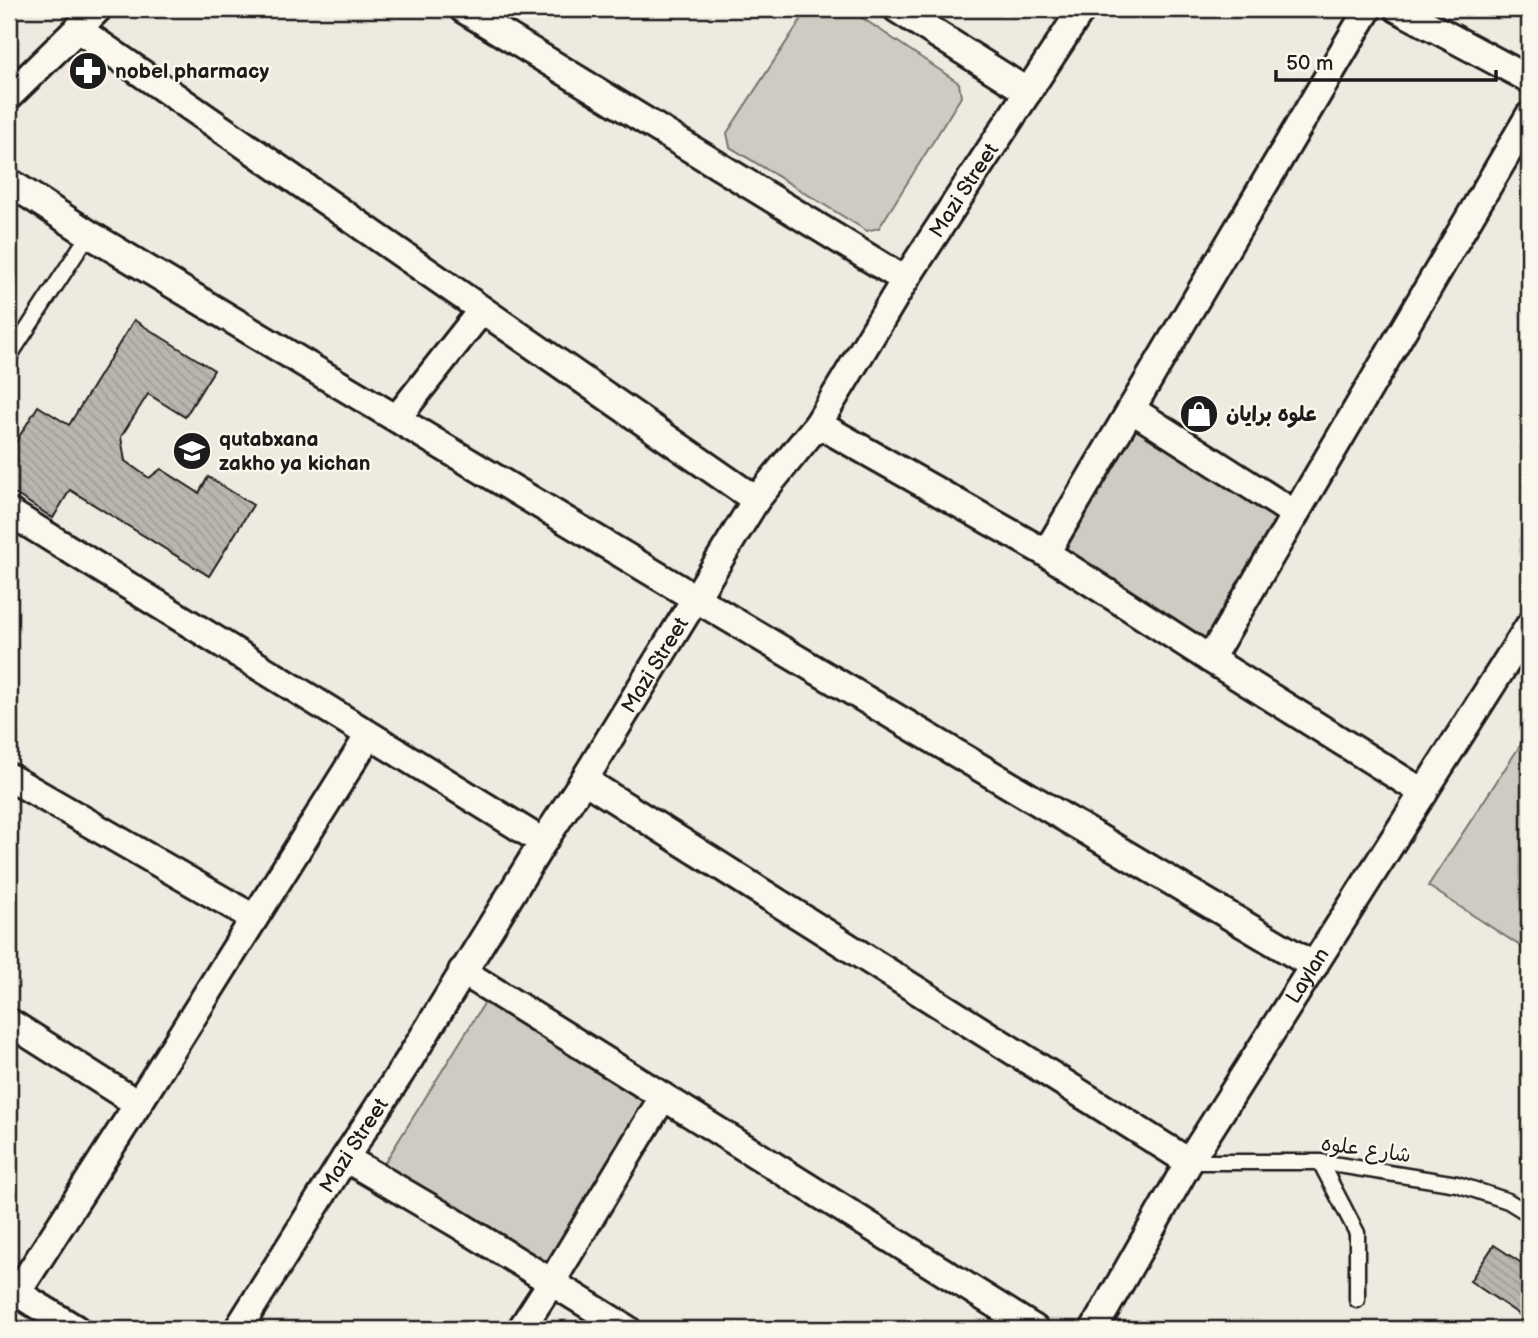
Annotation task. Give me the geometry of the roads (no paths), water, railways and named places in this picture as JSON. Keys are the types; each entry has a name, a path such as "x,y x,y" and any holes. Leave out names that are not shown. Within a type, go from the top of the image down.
{"street":[{"path":"9,96 99,9"},
{"path":"463,9 905,280"},
{"path":"897,9 1028,93"},
{"name":"Mazi Street","path":"238,1329 409,1060 542,842 584,780 756,500 817,424 905,280 1082,9"},
{"path":"1046,553 1368,9"},
{"path":"1398,9 1529,79"},
{"path":"78,29 756,500"},
{"path":"1210,659 1529,116"},
{"path":"9,182 89,234 1314,966"},
{"path":"397,418 482,310"},
{"path":"1131,409 1296,514"},
{"path":"817,424 1046,553 1424,793"},
{"path":"9,512 542,842"},
{"name":"Laylan","path":"1094,1329 1189,1162 1529,626"},
{"path":"76,1329 13,1291 138,1104 369,735"},
{"path":"9,777 254,918"},
{"path":"584,780 1189,1162"},
{"path":"462,971 1035,1329"},
{"path":"9,1022 138,1104"},
{"path":"521,1329 663,1097"},
{"path":"345,1158 627,1329"}],"lane":[{"path":"9,357 89,234"},
{"name":"شارع علوه","path":"1189,1162 1320,1162 1457,1184 1508,1202 1529,1214"},
{"path":"1320,1162 1357,1233 1357,1300"}],"place":[{"name":"nobel pharmacy","path":"88,71"},
{"name":"علوه برايان","path":"1199,414"},
{"name":"qutabxana zakho ya kichan","path":"192,451"}]}
